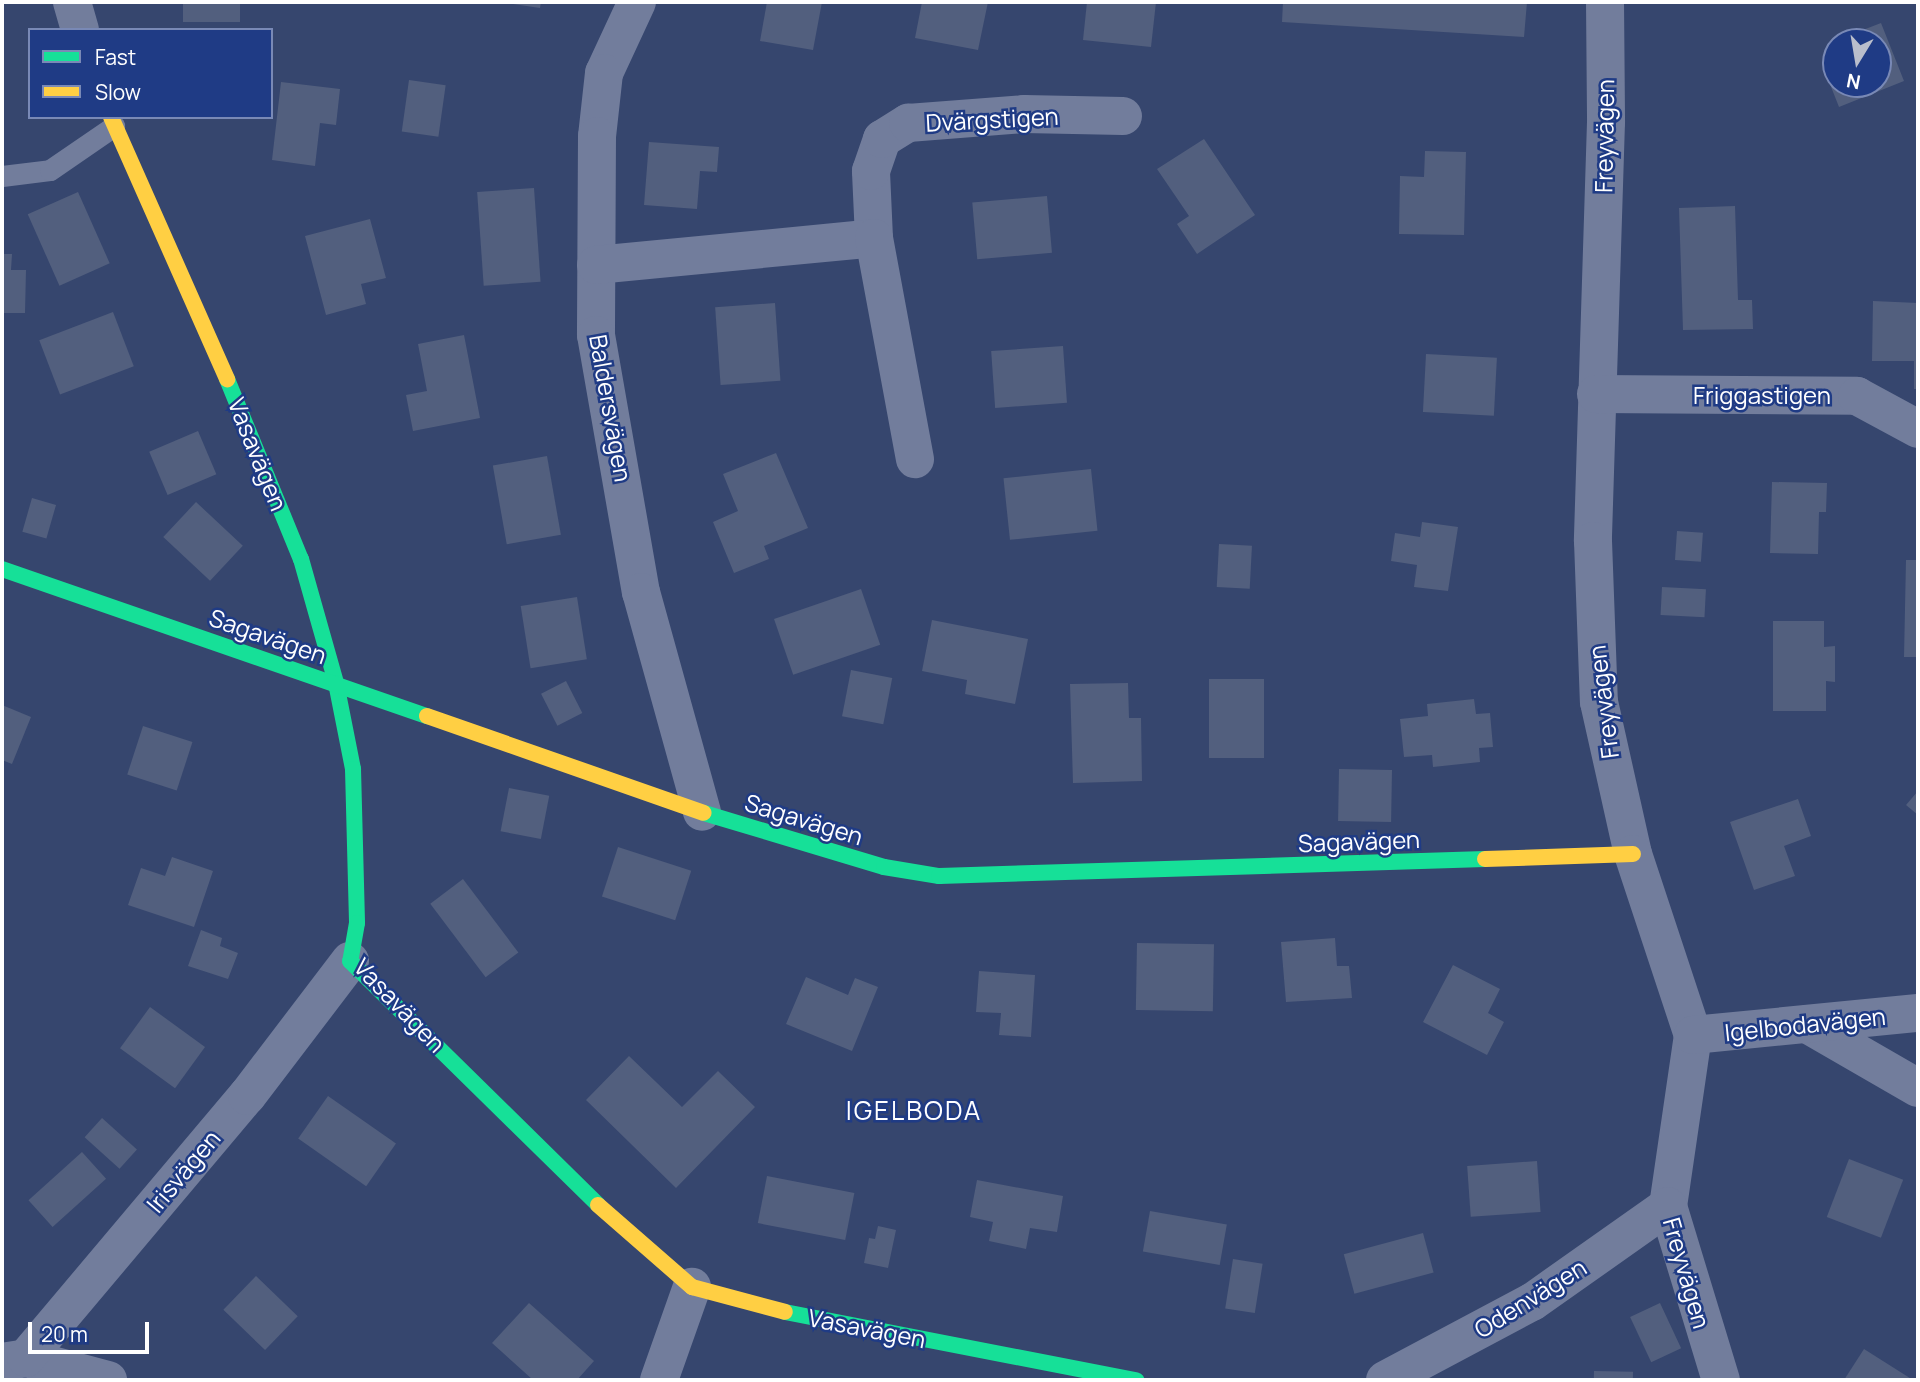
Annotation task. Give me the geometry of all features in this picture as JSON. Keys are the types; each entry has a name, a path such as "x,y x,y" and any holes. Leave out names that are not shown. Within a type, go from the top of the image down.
{"street":[{"path":"72,2 79,28"},
{"name":"Baldersvägen","path":"637,2 604,73 597,136 596,335 641,592 702,812"},
{"name":"Freyvägen","path":"1605,2 1606,122 1593,541 1599,702 1633,854 1692,1035 1668,1206 1721,1380"},
{"name":"Dvärgstigen","path":"915,458 874,238 871,171 882,139 908,123 1024,114 1124,116"},
{"name":"Vasavägen","path":"112,121 240,409 301,559 336,683 353,769 357,923 350,961 624,1231 692,1287 773,1310 1136,1380"},
{"path":"596,265 874,238"},
{"name":"Friggastigen","path":"1596,394 1857,396 1918,429"},
{"name":"Sagavägen","path":"2,569 702,812 884,867 939,876 1633,854"},
{"name":"Irisvägen","path":"14,1360 247,1096 350,961"},
{"name":"Igelbodavägen","path":"1692,1035 1918,1013"},
{"path":"1807,1024 1918,1088"},
{"name":"Odenvägen","path":"1385,1380 1532,1302 1668,1206"},
{"path":"659,1380 692,1287"},
{"path":"14,1360 108,1380"}],"lane":[{"name":"Vasavägen","path":"2,176 50,170 112,121"}],"building":[{"path":"183,2 240,2 240,22 183,22"},
{"path":"499,2 541,2 540,8"},
{"path":"767,2 822,2 813,50 760,41"},
{"path":"922,2 988,2 978,50 915,38"},
{"path":"1087,2 1156,2 1151,47 1083,40"},
{"path":"1283,2 1527,2 1524,37 1282,22"},
{"path":"1881,23 1883,28 1868,28"},
{"path":"1892,51 1904,81 1892,86"},
{"path":"409,80 446,85 438,137 402,131"},
{"path":"281,82 340,89 336,125 320,123 315,166 272,160"},
{"path":"1835,98 1862,98 1839,107"},
{"path":"1204,139 1255,215 1197,254 1177,224 1189,216 1157,169"},
{"path":"649,142 719,147 717,172 700,171 697,209 644,205"},
{"path":"1425,151 1466,152 1464,235 1399,234 1400,176 1424,177"},
{"path":"534,188 541,282 484,286 477,192"},
{"path":"78,192 110,263 59,286 28,214"},
{"path":"1047,196 1052,253 977,259 972,203"},
{"path":"1735,206 1738,300 1752,300 1753,329 1683,330 1679,208"},
{"path":"370,219 386,278 361,284 366,304 326,315 305,236"},
{"path":"2,254 12,254 11,270 26,270 25,313 2,313"},
{"path":"1873,301 1918,303 1918,389 1914,389 1914,361 1872,361"},
{"path":"775,303 780,381 721,385 715,307"},
{"path":"113,312 134,366 60,394 39,340"},
{"path":"464,335 480,418 413,431 406,395 427,391 418,344"},
{"path":"1063,346 1067,403 995,408 991,351"},
{"path":"1426,354 1497,358 1494,416 1423,412"},
{"path":"198,431 216,474 168,495 149,452"},
{"path":"776,453 808,528 764,546 769,559 734,573 713,522 738,511 723,474"},
{"path":"547,456 561,535 507,544 493,466"},
{"path":"1091,469 1097,531 1010,540 1003,478"},
{"path":"1772,482 1827,483 1826,512 1819,512 1818,554 1770,553"},
{"path":"32,498 56,505 46,539 22,532"},
{"path":"196,502 243,546 210,581 163,537"},
{"path":"1422,522 1458,527 1448,591 1414,587 1417,565 1391,561 1395,533 1420,537"},
{"path":"1677,531 1703,533 1701,562 1675,560"},
{"path":"1219,544 1252,546 1250,589 1217,587"},
{"path":"1906,560 1918,560 1918,657 1904,657"},
{"path":"1662,587 1706,589 1704,617 1661,615"},
{"path":"861,589 880,645 793,675 774,619"},
{"path":"577,597 587,659 531,668 521,606"},
{"path":"932,620 1028,639 1015,704 965,694 967,680 922,671"},
{"path":"1773,621 1824,621 1824,647 1835,646 1835,682 1826,681 1826,711 1773,711"},
{"path":"851,670 892,678 883,724 842,716"},
{"path":"1209,679 1264,679 1264,758 1209,758"},
{"path":"566,681 582,713 557,726 541,694"},
{"path":"1128,683 1129,718 1141,718 1142,781 1073,783 1070,684"},
{"path":"1474,699 1476,714 1490,713 1493,747 1479,748 1480,762 1433,767 1432,755 1404,757 1400,719 1428,716 1427,704"},
{"path":"2,705 31,717 12,764 2,760"},
{"path":"143,726 192,742 177,791 127,775"},
{"path":"1339,769 1392,770 1391,822 1338,821"},
{"path":"509,788 549,796 541,839 501,831"},
{"path":"1918,791 1918,815 1906,805"},
{"path":"1798,799 1811,836 1784,846 1795,876 1754,890 1730,822"},
{"path":"618,847 691,871 675,920 602,896"},
{"path":"172,857 213,871 194,927 128,905 141,868 165,876"},
{"path":"463,879 518,952 486,977 430,904"},
{"path":"201,930 222,938 220,946 238,953 228,979 188,966"},
{"path":"1335,938 1337,966 1349,966 1352,998 1286,1002 1281,942"},
{"path":"1137,943 1214,944 1213,1011 1136,1010"},
{"path":"1453,965 1500,989 1488,1013 1504,1022 1487,1055 1423,1022"},
{"path":"979,971 1035,975 1031,1037 999,1035 1001,1013 976,1012"},
{"path":"806,977 848,995 855,978 878,987 852,1051 786,1024"},
{"path":"150,1007 205,1047 175,1088 120,1048"},
{"path":"629,1056 682,1107 718,1071 755,1107 676,1188 586,1100"},
{"path":"328,1096 396,1144 366,1186 298,1139"},
{"path":"102,1118 137,1149 120,1169 85,1137"},
{"path":"82,1152 106,1179 53,1227 28,1200"},
{"path":"1849,1159 1903,1180 1881,1238 1827,1217"},
{"path":"1537,1161 1541,1212 1471,1217 1467,1166"},
{"path":"767,1176 854,1193 845,1240 758,1223"},
{"path":"977,1180 1063,1196 1057,1232 1030,1228 1026,1249 989,1241 993,1222 970,1217"},
{"path":"1150,1211 1227,1225 1220,1265 1143,1251"},
{"path":"878,1226 896,1230 888,1268 864,1263 869,1238 875,1239"},
{"path":"1423,1233 1434,1273 1354,1294 1344,1254"},
{"path":"1233,1259 1263,1264 1255,1313 1225,1308"},
{"path":"256,1276 298,1316 265,1350 223,1310"},
{"path":"529,1303 594,1361 577,1380 533,1380 492,1343"},
{"path":"1660,1303 1681,1348 1651,1362 1630,1317"},
{"path":"1864,1349 1913,1380 1844,1380"},
{"path":"1594,1371 1633,1372 1633,1380 1594,1380"}],"traffic: fast":[{"path":"227,379 301,559 336,683 353,769 357,923 350,961 598,1205"},
{"path":"2,569 427,716"},
{"path":"704,813 884,867 939,876 1485,859"},
{"path":"785,1312 1136,1380"}],"traffic: slow":[{"path":"112,119 227,379"},
{"path":"427,716 704,813"},
{"path":"1485,859 1633,854"},
{"path":"598,1205 692,1287 785,1312"}],"district":[{"name":"IGELBODA","path":"914,1111"}]}
